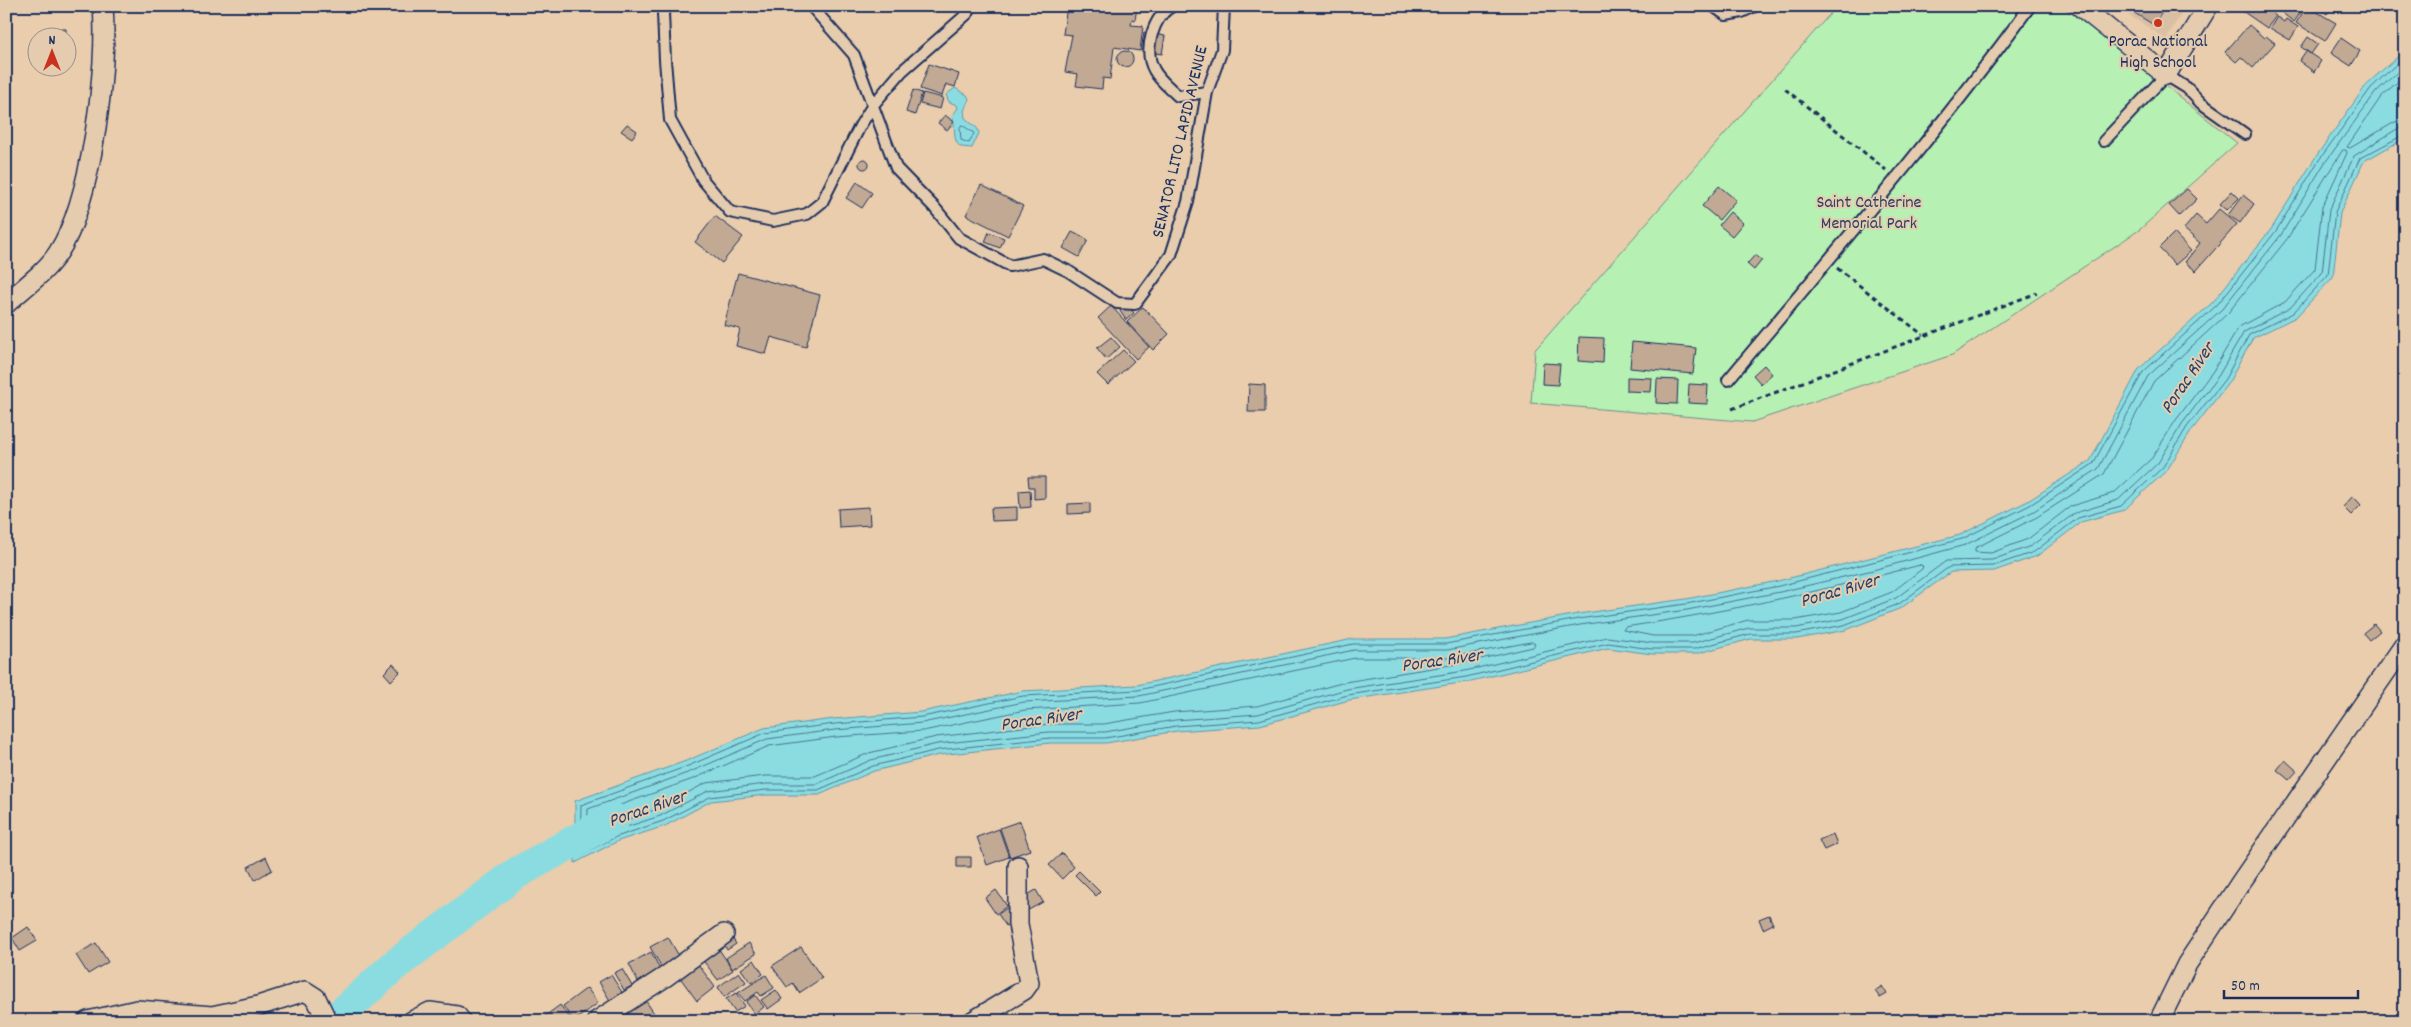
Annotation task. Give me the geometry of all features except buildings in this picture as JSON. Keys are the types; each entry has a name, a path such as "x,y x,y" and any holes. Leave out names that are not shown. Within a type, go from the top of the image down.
{"street":[{"path":"6,304 57,254 71,230 86,173 102,89 103,6"},
{"path":"2080,6 2166,75 2208,6"},
{"path":"2160,1021 2187,964 2241,882 2405,644"},
{"path":"973,1021 1024,990 1029,983 1018,924 1018,866"},
{"path":"598,1021 665,977 724,934"},
{"path":"88,1021 137,1010 212,1016 258,1006 305,991 316,998 327,1021"},
{"path":"412,1021 430,1012 457,1016 461,1021"}],"lane":[{"path":"666,6 663,14 670,120 702,180 730,212 773,220 807,214 822,202 860,126 873,105 902,71 967,14 970,6"},
{"path":"812,6 854,55 873,105"},
{"path":"1172,6 1167,9 1153,26 1150,52 1153,69 1178,96 1207,92"},
{"name":"SENATOR LITO LAPID AVENUE","path":"873,105 896,168 934,207 959,238 1010,266 1043,259 1068,271 1117,303 1135,304 1171,255 1188,202 1207,92 1222,50 1224,6"},
{"path":"1713,6 1726,15 1742,12 1755,6"},
{"path":"1728,380 1897,178 1985,68 2030,6"},
{"path":"2104,141 2166,75 2187,88 2201,103 2245,134"}],"path":[{"path":"1785,90 1897,178"},
{"path":"1828,262 1923,335"},
{"path":"1732,409 2037,293"}],"shaded area":[{"name":"Porac National High School","path":"2115,6 2186,6 2166,39"}],"green space":[{"name":"Saint Catherine Memorial Park","path":"1837,6 2061,6 2111,42 2237,143 2139,230 1952,355 1752,422 1531,403 1535,350"}],"water":[{"path":"2405,50 2405,138 2364,161 2340,213 2333,277 2296,317 2253,338 2229,382 2192,430 2167,470 2124,510 2081,522 2037,556 1994,571 1951,572 1901,608 1846,630 1797,639 1751,639 1695,654 1652,654 1608,648 1467,682 1349,700 1260,725 1177,731 1106,743 1050,743 939,755 874,771 819,795 766,795 711,801 665,826 618,841 575,863 575,801 686,761 764,728 834,719 921,712 1023,691 1137,685 1353,639 1445,639 1578,614 1686,599 1778,581 1960,535 2028,501 2090,461 2139,369 2213,302 2272,228 2315,158 2367,84"},
{"path":"955,88 967,95 969,99 964,111 965,118 977,128 979,133 972,148 961,147 956,141 952,116 958,108 957,105 949,102 946,95"}],"waterway":[{"name":"Porac River","path":"333,1021 395,965 515,874 614,819"}],"place":[{"name":"Porac National High School","path":"2158,23"}]}
